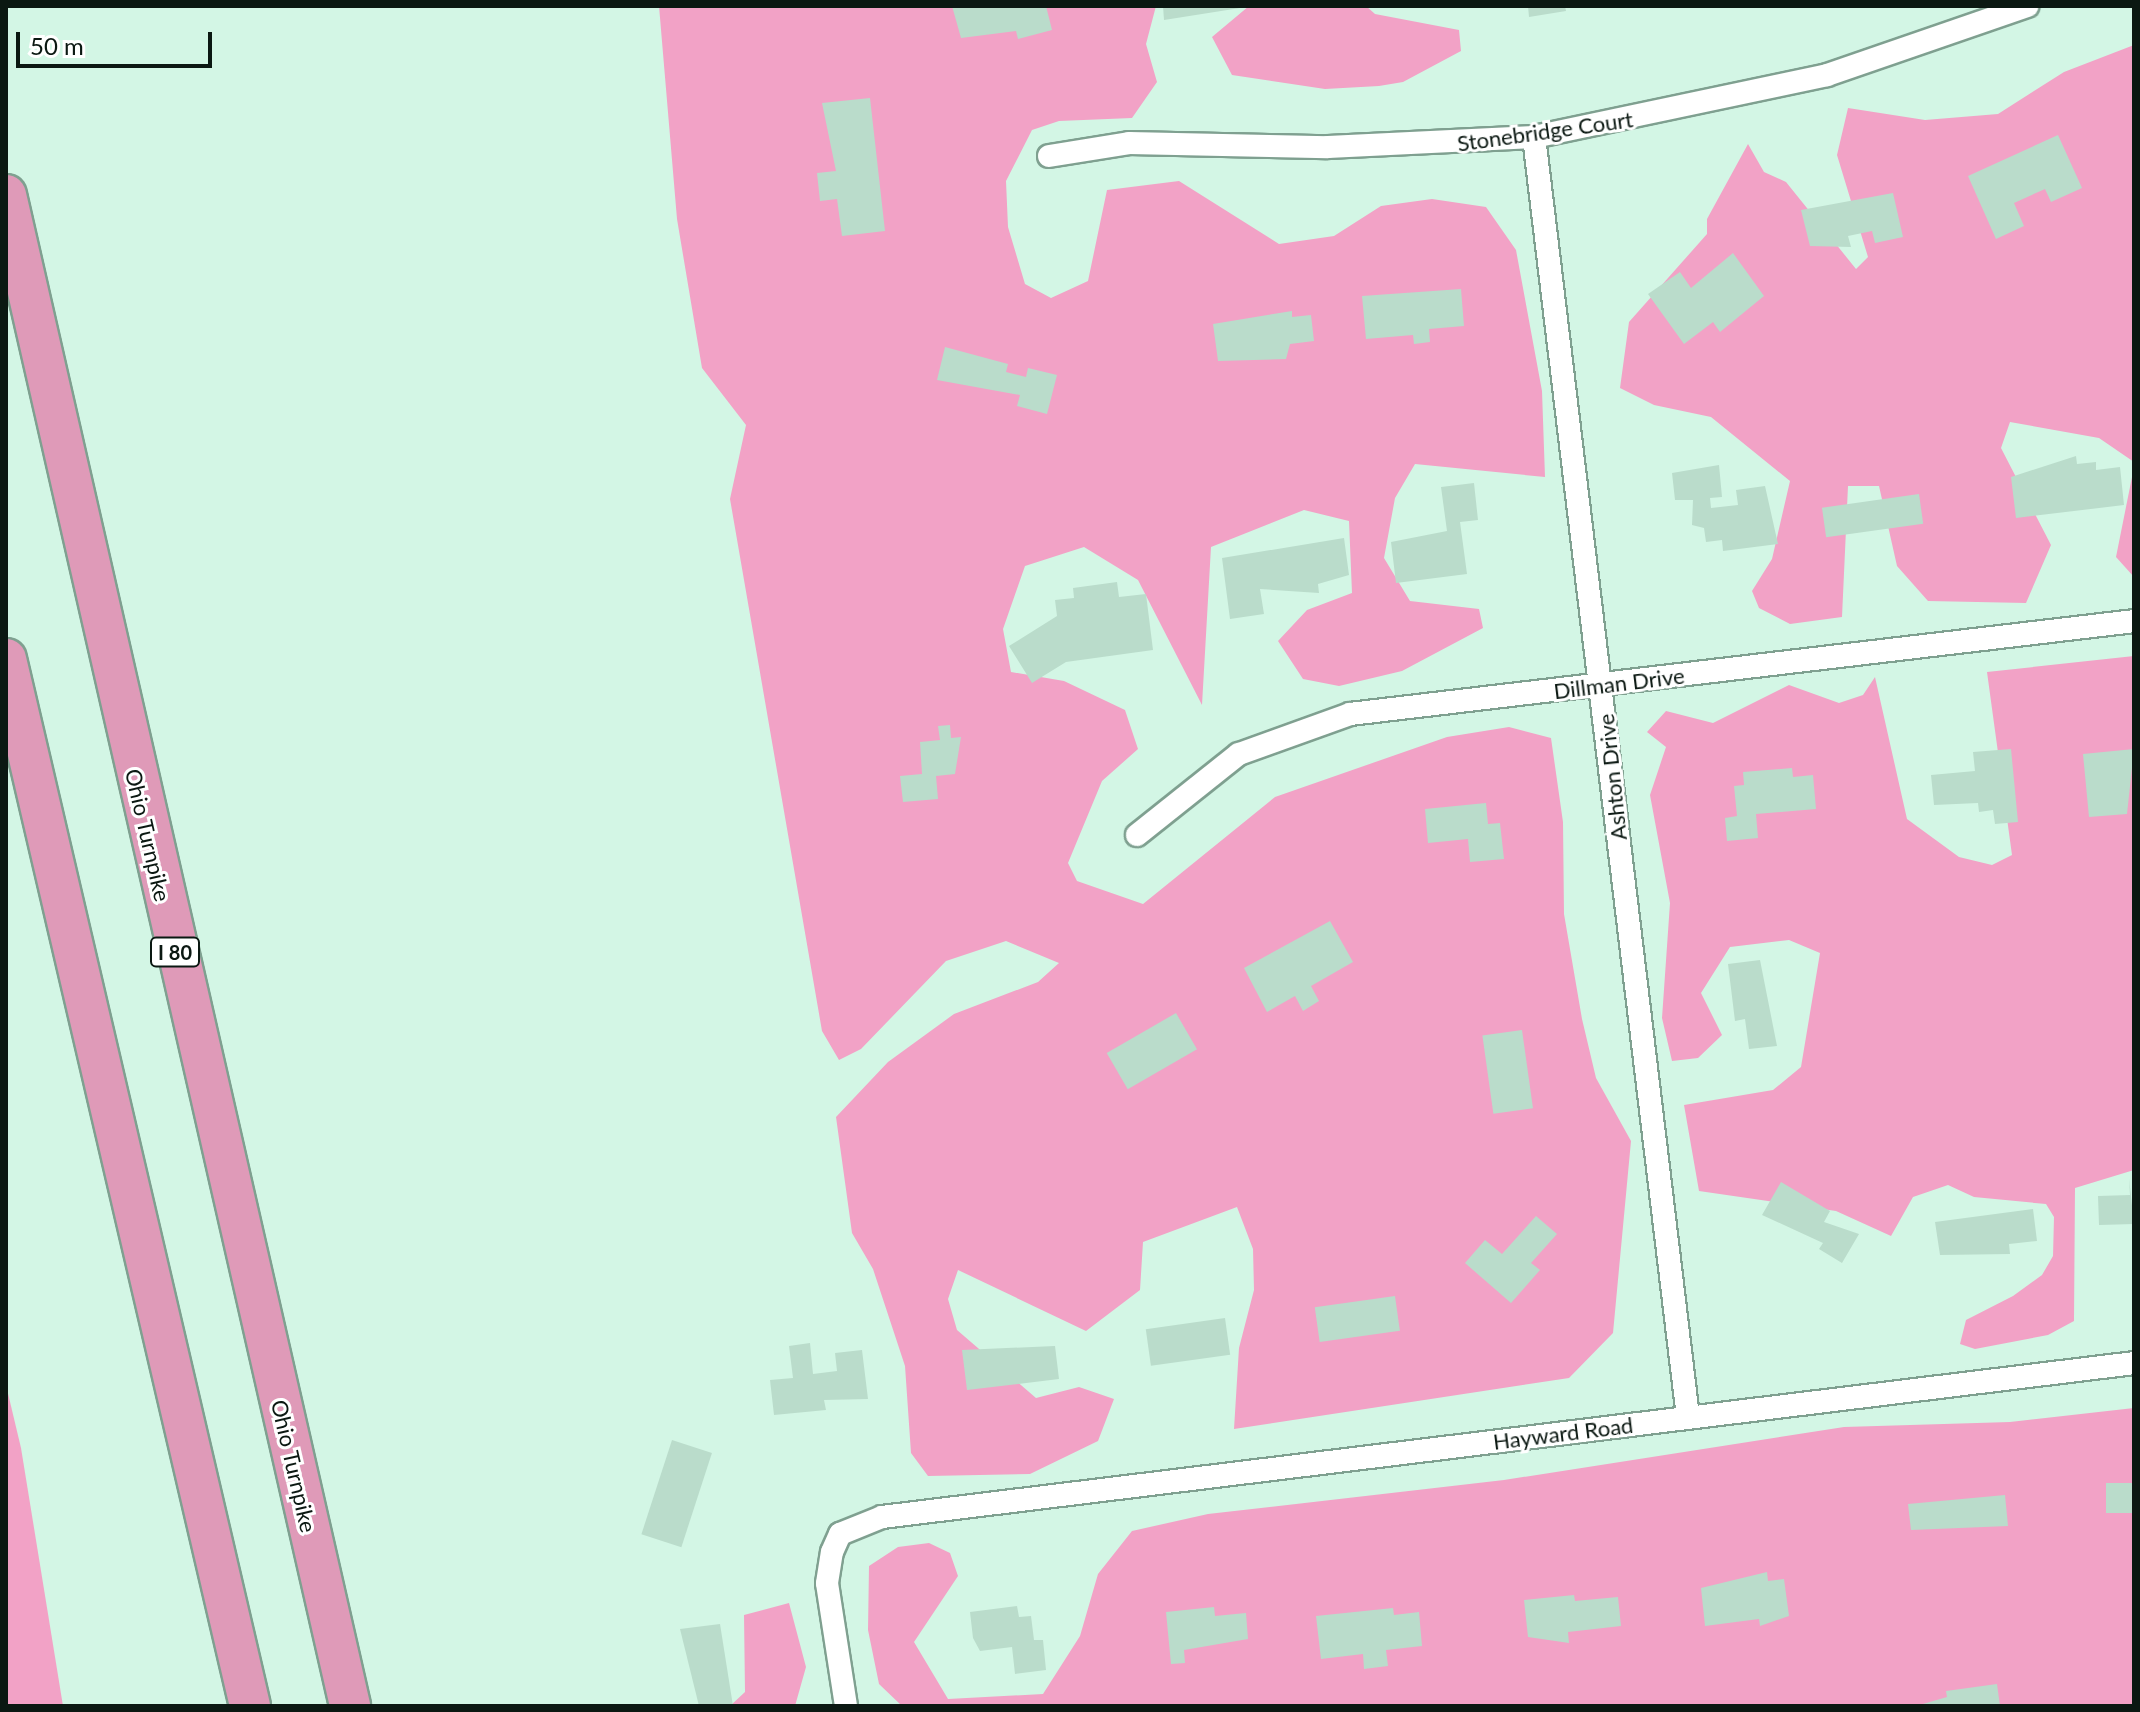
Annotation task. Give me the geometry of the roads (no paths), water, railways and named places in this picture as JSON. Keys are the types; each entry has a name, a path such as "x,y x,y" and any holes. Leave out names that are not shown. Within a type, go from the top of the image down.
{"highway":[{"name":"Ohio Turnpike","path":"6,195 350,1706"},
{"path":"6,659 250,1706"}],"street":[{"name":"Stonebridge Court","path":"1049,156 1129,143 1343,147 1534,137 1827,75 2027,6"},
{"name":"Ashton Drive","path":"1534,137 1688,1418"},
{"name":"Dillman Drive","path":"1137,835 1239,754 1307,725 1602,685 2134,621"},
{"name":"Hayward Road","path":"846,1706 827,1583 840,1534 882,1517 2134,1363"}]}
